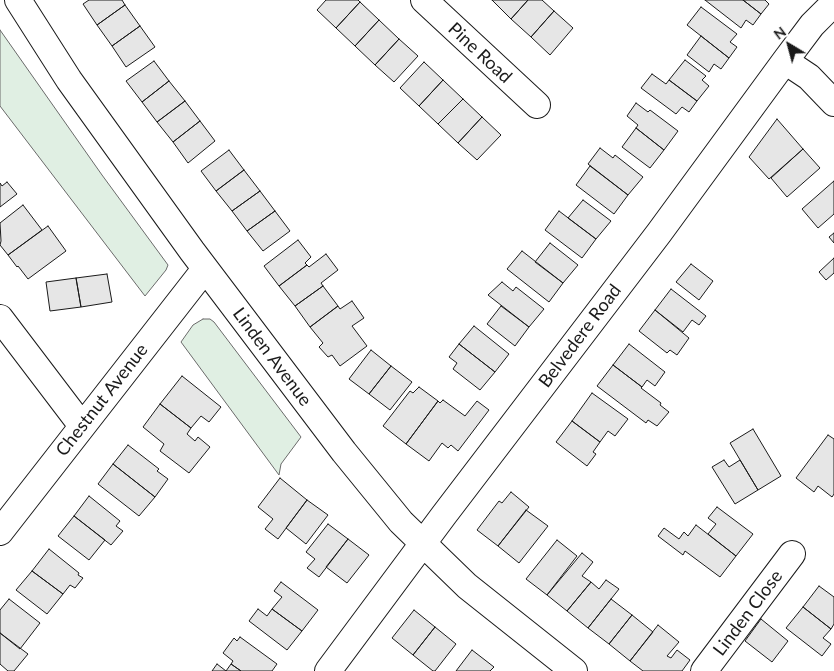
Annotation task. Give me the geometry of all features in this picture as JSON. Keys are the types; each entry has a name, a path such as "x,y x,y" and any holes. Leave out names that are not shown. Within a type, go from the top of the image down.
{"street":[{"name":"Linden Avenue","path":"18,0 69,80 205,269 374,490 401,522 467,586 574,671"},
{"name":"Pine Road","path":"424,0 537,105"},
{"name":"Belvedere Road","path":"328,671 659,233 812,25 834,3"},
{"path":"785,61 810,78 834,103"},
{"name":"Chestnut Avenue","path":"0,532 205,269"},
{"path":"0,318 82,426"},
{"name":"Linden Close","path":"704,671 792,554"}],"green space":[{"path":"0,30 168,265 145,296 0,106"},
{"path":"203,319 210,319 214,322 301,437 281,464 279,475 181,342 193,325"}],"building":[{"path":"89,0 122,0 125,5 97,25 83,4"},
{"path":"326,0 358,0 360,2 336,28 317,10"},
{"path":"492,0 528,0 511,19"},
{"path":"528,0 542,0 554,11 531,37 511,19"},
{"path":"705,0 743,0 761,14 753,25 746,20 741,28"},
{"path":"743,0 765,0 769,4 761,14"},
{"path":"360,2 379,20 355,46 336,28"},
{"path":"125,5 140,26 112,46 97,25"},
{"path":"701,7 737,34 730,42 737,47 729,58 687,25"},
{"path":"554,11 573,28 550,55 531,37"},
{"path":"379,20 399,39 375,65 355,46"},
{"path":"140,26 155,47 126,67 112,46"},
{"path":"701,36 729,58 721,69 714,64 709,72 687,55"},
{"path":"399,39 418,56 394,82 375,65"},
{"path":"685,60 706,76 702,80 709,86 697,101 669,80"},
{"path":"154,61 169,81 142,102 126,81"},
{"path":"424,62 443,80 419,106 400,88"},
{"path":"652,74 666,84 669,80 697,101 689,112 682,107 676,114 641,88"},
{"path":"443,80 463,99 438,124 419,106"},
{"path":"169,81 185,101 157,122 142,102"},
{"path":"463,99 482,117 458,143 438,124"},
{"path":"185,101 200,121 173,142 157,122"},
{"path":"636,103 648,112 650,110 678,131 664,150 636,128 638,125 627,116"},
{"path":"482,117 501,135 477,160 458,143"},
{"path":"777,119 803,149 769,179 749,157"},
{"path":"200,121 215,141 188,163 173,142"},
{"path":"636,128 664,150 650,168 622,147"},
{"path":"600,148 613,158 615,155 643,177 628,195 588,164"},
{"path":"803,149 820,168 787,197 771,178"},
{"path":"229,150 244,170 216,191 201,171"},
{"path":"590,166 628,195 614,214 576,185"},
{"path":"244,170 260,191 232,211 216,191"},
{"path":"834,181 834,214 818,228 802,209"},
{"path":"7,182 17,194 0,207 0,183 2,186"},
{"path":"260,191 275,211 247,231 232,211"},
{"path":"583,200 611,221 596,239 568,218"},
{"path":"23,205 42,230 8,255 0,245 0,223"},
{"path":"275,211 290,231 263,251 247,231"},
{"path":"559,211 596,239 582,258 545,230"},
{"path":"48,226 66,251 28,279 8,255"},
{"path":"834,233 834,243 829,237"},
{"path":"298,240 311,257 305,263 307,265 279,286 264,266"},
{"path":"550,243 578,265 563,283 535,262"},
{"path":"522,251 563,283 549,302 507,269"},
{"path":"326,254 338,270 321,283 323,286 295,306 279,286 307,265 309,267"},
{"path":"834,258 834,273 826,280 819,272"},
{"path":"691,264 713,281 699,300 676,282"},
{"path":"107,274 112,302 81,307 76,278"},
{"path":"76,278 81,307 50,311 46,282"},
{"path":"502,282 513,291 516,287 544,309 529,327 488,295"},
{"path":"323,286 338,306 310,327 295,306"},
{"path":"671,289 706,316 699,325 692,320 683,332 655,310"},
{"path":"352,301 364,318 352,326 367,346 340,366 332,355 328,357 319,347 323,343 310,327 338,306 340,309"},
{"path":"501,306 529,327 515,346 487,324"},
{"path":"655,310 689,338 677,355 670,350 667,353 639,331"},
{"path":"474,326 509,354 495,372 459,344"},
{"path":"459,344 495,372 480,390 453,369 457,363 449,357"},
{"path":"629,344 665,372 655,386 647,380 642,387 613,365"},
{"path":"371,350 391,366 369,394 349,379"},
{"path":"613,365 642,387 669,412 657,426 648,420 646,423 597,386"},
{"path":"391,366 412,382 390,410 369,394"},
{"path":"182,376 221,407 209,422 201,416 191,428 160,404"},
{"path":"419,387 438,401 406,444 383,426 410,391 413,393"},
{"path":"592,393 628,419 615,436 608,431 600,442 572,421"},
{"path":"443,400 465,416 477,401 489,410 458,451 451,445 448,448 442,443 429,461 406,444 438,401 440,403"},
{"path":"160,404 191,428 187,434 195,441 198,437 210,447 189,473 160,451 164,444 143,427"},
{"path":"572,421 600,442 593,452 596,454 587,466 556,442"},
{"path":"753,429 781,476 758,490 730,443"},
{"path":"828,435 834,439 834,494 832,497 818,486 814,492 796,478"},
{"path":"128,445 159,469 157,471 168,479 155,497 113,464"},
{"path":"724,460 729,467 740,460 758,490 735,504 712,467"},
{"path":"113,464 155,497 139,516 98,484"},
{"path":"280,478 307,500 278,539 265,529 273,519 258,507"},
{"path":"511,492 529,507 498,546 477,530 499,501 502,503"},
{"path":"89,496 120,521 116,526 123,531 111,545 74,516"},
{"path":"307,500 328,515 306,544 286,528"},
{"path":"717,507 753,534 736,556 708,534 716,524 708,518"},
{"path":"526,510 548,526 519,563 498,546"},
{"path":"74,516 105,540 89,560 58,536"},
{"path":"328,524 348,539 319,577 307,568 315,559 306,552"},
{"path":"696,525 736,556 720,577 685,551 683,555 658,536 664,528 679,539 684,532 688,536"},
{"path":"348,539 369,555 347,583 326,567"},
{"path":"557,540 577,556 547,595 526,579"},
{"path":"49,549 83,578 75,588 70,585 63,594 32,571"},
{"path":"582,553 593,562 582,576 591,582 567,611 547,595"},
{"path":"32,571 63,594 47,614 16,590"},
{"path":"606,580 619,589 588,628 567,611 591,582 599,589"},
{"path":"281,582 318,610 302,631 272,609 282,597 274,591"},
{"path":"819,586 834,597 834,624 831,629 803,607"},
{"path":"9,599 40,623 20,649 0,633 0,610"},
{"path":"611,599 632,615 609,644 588,628"},
{"path":"803,607 831,629 823,638 831,644 822,656 786,628"},
{"path":"258,609 267,616 272,609 302,631 287,650 249,621"},
{"path":"414,610 435,627 413,655 392,638"},
{"path":"632,615 653,632 630,661 609,644"},
{"path":"761,619 788,641 772,662 745,641"},
{"path":"658,625 679,642 667,656 671,658 677,650 690,660 682,671 643,671 630,661"},
{"path":"435,627 456,644 435,671 433,671 413,655"},
{"path":"0,633 28,654 14,671 8,671 0,664"},
{"path":"240,637 277,664 272,671 241,671 231,664 233,661 223,653 234,638 237,641"},
{"path":"472,650 494,667 490,671 456,671"},
{"path":"217,664 226,671 212,671"},
{"path":"231,664 241,671 226,671"}]}
